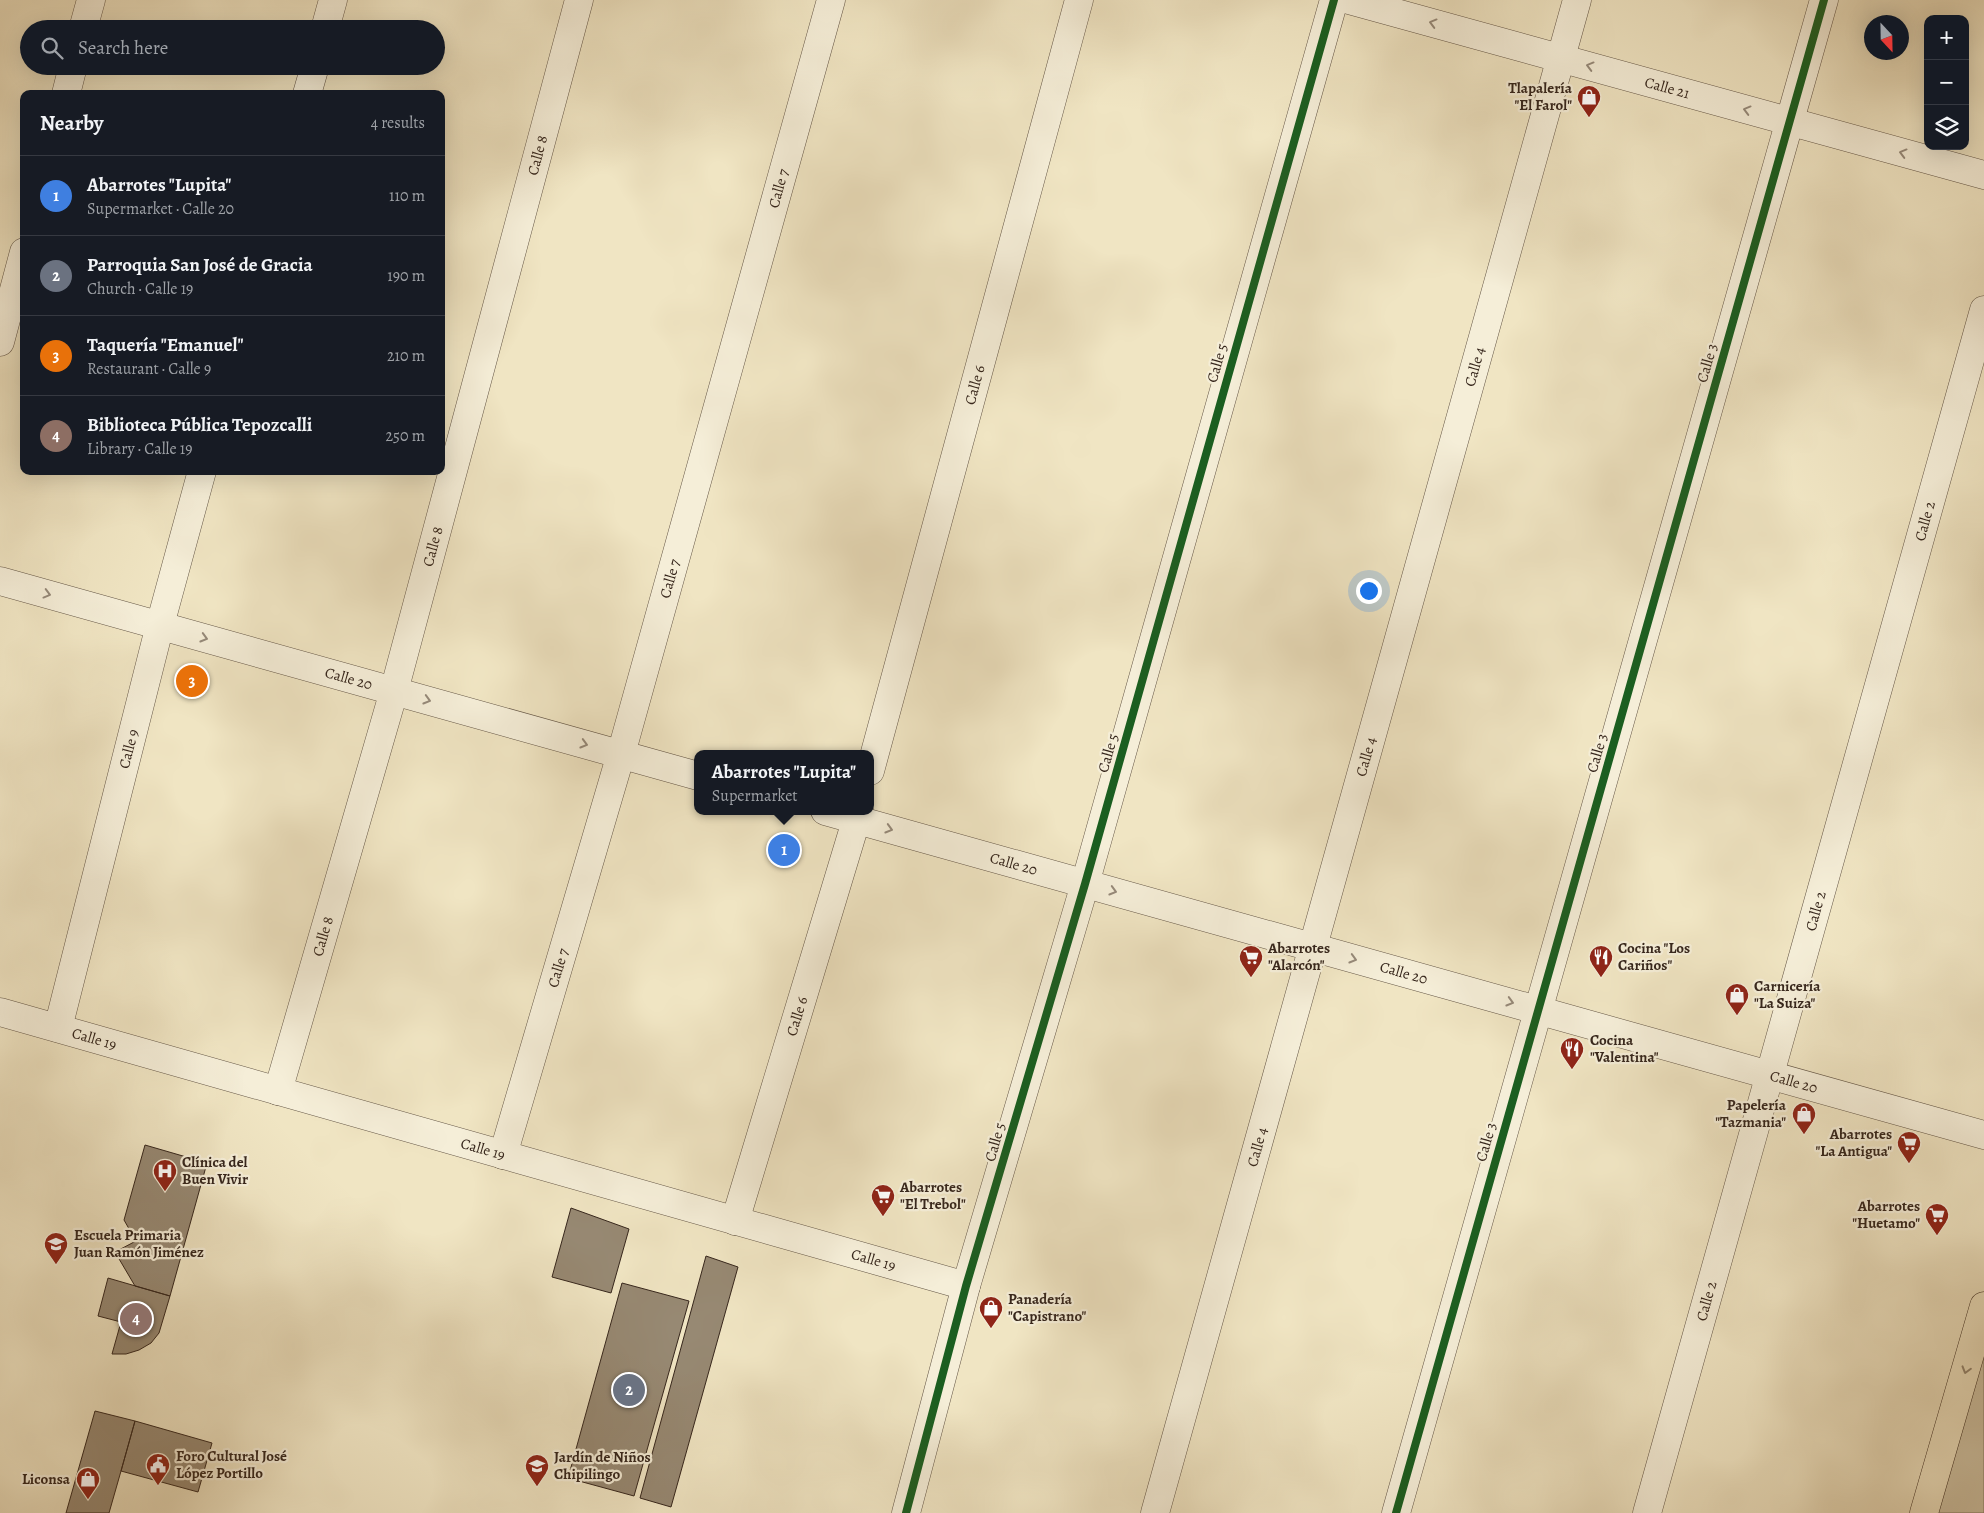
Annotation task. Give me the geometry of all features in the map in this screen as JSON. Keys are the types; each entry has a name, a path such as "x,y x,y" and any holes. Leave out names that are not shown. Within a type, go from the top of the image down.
{"highway":[{"path":"1924,1513 1984,1306"}],"street":[{"path":"85,20 91,0"},
{"path":"327,20 333,0"},
{"name":"Calle 8","path":"278,1091 394,691 579,0"},
{"name":"Calle 7","path":"503,1155 621,754 831,0"},
{"name":"Calle 6","path":"874,756 1079,0"},
{"name":"Calle 5","path":"906,1513 966,1286 1085,884 1334,0"},
{"name":"Calle 21","path":"1349,0 1984,175"},
{"name":"Calle 4","path":"1154,1513 1577,0"},
{"name":"Calle 3","path":"1396,1513 1824,0"},
{"path":"67,90 71,75"},
{"path":"308,90 312,75"},
{"path":"0,342 20,267"},
{"name":"Calle 2","path":"1647,1513 1984,310"},
{"name":"Calle 9","path":"58,1028 160,625 201,475"},
{"name":"Calle 20","path":"0,581 694,775"},
{"name":"Calle 20","path":"858,816 1085,884 1984,1135"},
{"name":"Calle 6","path":"735,1221 858,816"},
{"name":"Calle 19","path":"0,1012 966,1286"}],"shaded area":[{"path":"1984,1305 1984,1513 1928,1513"}],"building":[{"name":"Clínica del Buen Vivir","path":"145,1145 207,1163 170,1296 135,1286 115,1252 136,1241 124,1220"},
{"path":"571,1208 629,1229 611,1293 552,1277"},
{"path":"706,1256 738,1267 671,1507 640,1498"},
{"path":"108,1278 170,1296 159,1333 151,1343 139,1350 126,1354 112,1354 121,1322 98,1316"},
{"path":"622,1283 689,1301 634,1496 568,1478"},
{"path":"95,1411 135,1421 121,1471 109,1513 66,1513"},
{"path":"135,1421 212,1443 198,1492 121,1471"}],"cycle path":[{"path":"906,1513 966,1286 1085,884 1334,0"},
{"path":"1396,1513 1824,0"}],"place":[{"name":"Tlapalería \"El Farol\"","path":"1589,118"},
{"name":"Taquería \"Emanuel\"","path":"192,681"},
{"name":"Abarrotes \"Lupita\"","path":"784,850"},
{"name":"Abarrotes \"Alarcón\"","path":"1251,978"},
{"name":"Cocina \"Los Cariños\"","path":"1601,978"},
{"name":"Carnicería \"La Suiza\"","path":"1737,1016"},
{"name":"Cocina \"Valentina\"","path":"1572,1070"},
{"name":"Papelería \"Tazmania\"","path":"1804,1135"},
{"name":"Abarrotes \"La Antigua\"","path":"1909,1164"},
{"name":"Clínica del Buen Vivir","path":"165,1192"},
{"name":"Abarrotes \"El Trebol\"","path":"883,1217"},
{"name":"Abarrotes \"Huetamo\"","path":"1937,1236"},
{"name":"Escuela Primaria Juan Ramón Jiménez","path":"56,1265"},
{"name":"Biblioteca Pública Tepozcalli","path":"136,1319"},
{"name":"Panadería \"Capistrano\"","path":"991,1329"},
{"name":"Parroquia San José de Gracia","path":"629,1390"},
{"name":"Foro Cultural José López Portillo","path":"158,1486"},
{"name":"Jardín de Niños Chipilingo","path":"537,1487"},
{"name":"Liconsa","path":"88,1500"}]}
